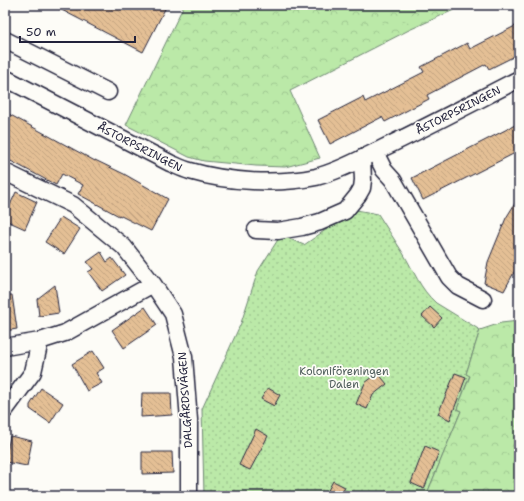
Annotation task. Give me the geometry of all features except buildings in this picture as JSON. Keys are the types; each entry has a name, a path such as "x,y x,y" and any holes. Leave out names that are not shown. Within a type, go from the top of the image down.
{"street":[{"path":"5,40 108,92"},
{"name":"ÅSTORPSRINGEN","path":"5,78 170,163 196,173 217,177 273,181 298,180 318,176 336,170 369,155 519,79"},
{"path":"256,230 278,231 302,226 320,222 345,211 362,188 369,155"},
{"path":"369,155 393,180 448,277 458,286 483,300"},
{"name":"DALGÅRDSVÄGEN","path":"5,172 73,205 124,247 174,314 184,357 189,420 189,496"},
{"path":"5,347 40,341 64,333 153,284"},
{"path":"5,410 33,372 40,341"}],"green space":[{"path":"184,5 465,5 409,30 290,91 320,158 285,167 204,161 189,157 126,125"},
{"name":"Koloniföreningen Dalen","path":"351,209 378,214 403,253 421,286 430,298 480,330 466,374 470,375 457,409 461,411 426,496 204,496 202,409 241,323 258,271 279,238 285,237 304,245 337,222"},
{"path":"519,321 519,496 426,496 461,411 457,409 470,376 466,374 480,330 501,323"}]}
